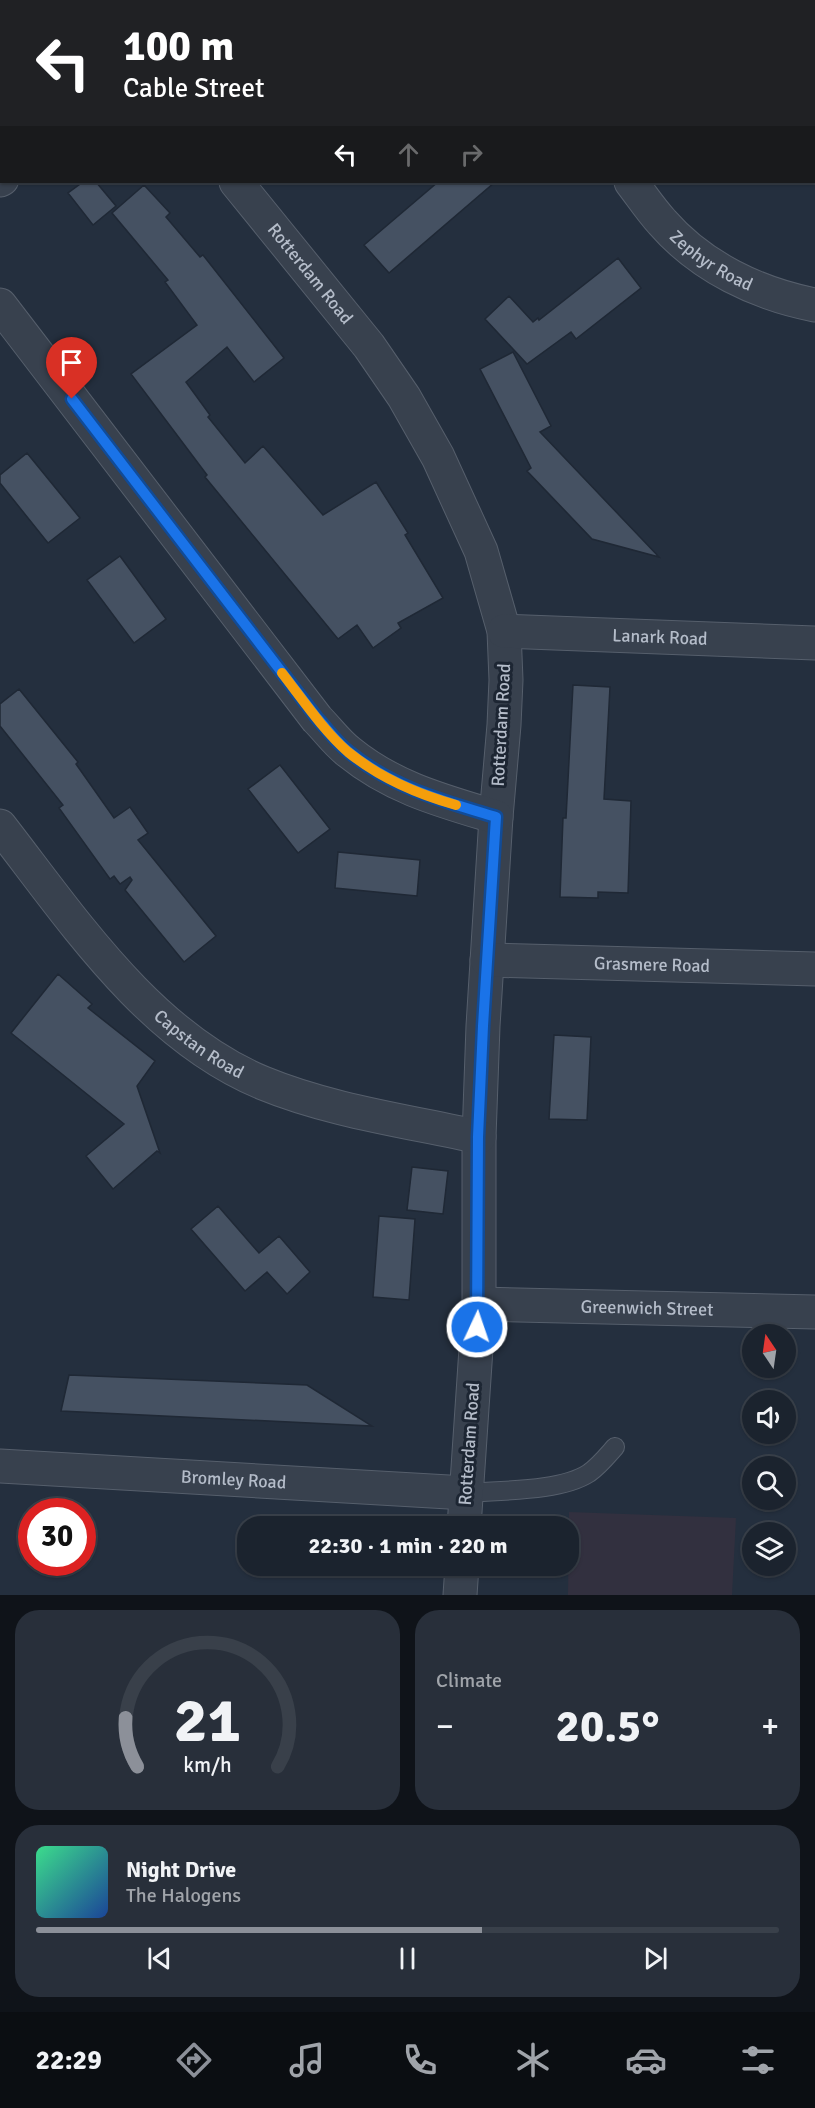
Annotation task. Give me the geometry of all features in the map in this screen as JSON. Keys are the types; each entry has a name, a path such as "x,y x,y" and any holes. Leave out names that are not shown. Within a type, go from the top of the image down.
{"street":[{"name":"Rotterdam Road","path":"237,183 369,346 404,397 438,457 476,540 504,631 506,680 504,725 496,817 478,1137 479,1304 465,1516"},
{"name":"Zephyr Road","path":"632,183 662,223 698,257 742,282 798,302 815,305"},
{"path":"0,305 317,718 348,751 381,775 423,795 496,817"},
{"name":"Lanark Road","path":"504,631 815,643"},
{"name":"Capstan Road","path":"0,826 111,968 147,1005 223,1062 262,1083 317,1102 478,1137"},
{"name":"Grasmere Road","path":"488,960 815,969"},
{"name":"Greenwich Street","path":"479,1304 815,1312"},
{"name":"Bromley Road","path":"0,1466 466,1493"},
{"path":"460,1595 461,1576"}],"lane":[{"path":"466,1493 552,1486 577,1479 596,1467 615,1447"}],"shaded area":[{"path":"569,1512 736,1518 732,1595 568,1595 568,1576 579,1576 579,1516 569,1516"}],"building":[{"path":"82,183 97,183 116,206 93,225 68,193"},
{"path":"437,183 494,183 389,273 364,245"},
{"path":"144,185 170,213 166,217 200,257 203,255 284,358 254,382 227,347 186,382 210,415 208,417 245,463 263,446 323,515 376,482 408,533 405,535 443,598 398,623 401,628 373,648 357,625 338,639 205,477 207,475 131,374 197,325 165,282 168,280 112,213"},
{"path":"618,258 641,288 576,339 571,332 527,364 485,319 509,296 533,322 538,318 539,320"},
{"path":"513,352 551,426 540,432 659,557 592,539 527,471 531,468 480,369"},
{"path":"27,453 80,518 48,543 0,483 0,475"},
{"path":"120,556 166,619 134,643 87,580"},
{"path":"573,685 610,687 604,799 631,801 628,893 598,892 598,898 560,897 563,818 566,818"},
{"path":"19,689 78,762 76,764 114,818 130,807 148,833 138,840 216,936 184,962 125,890 132,880 130,877 120,884 114,876 110,879 59,808 63,805 0,726 0,704"},
{"path":"280,765 330,829 298,853 248,789"},
{"path":"338,852 420,860 417,896 335,888"},
{"path":"58,974 92,1004 88,1008 155,1061 137,1086 160,1153 157,1151 113,1189 86,1156 124,1124 11,1033"},
{"path":"554,1035 591,1037 587,1120 549,1119"},
{"path":"412,1167 448,1171 443,1214 407,1210"},
{"path":"218,1206 259,1253 279,1236 310,1272 287,1294 267,1272 245,1291 191,1229"},
{"path":"379,1216 415,1219 409,1300 373,1297"},
{"path":"69,1375 307,1385 372,1426 61,1411"}],"slow traffic":[{"path":"282,673 317,718 348,751 381,775 423,795 456,805"}],"route":[{"path":"72,399 317,718 348,751 381,775 423,795 496,817 478,1137 479,1304 477,1327"}]}
